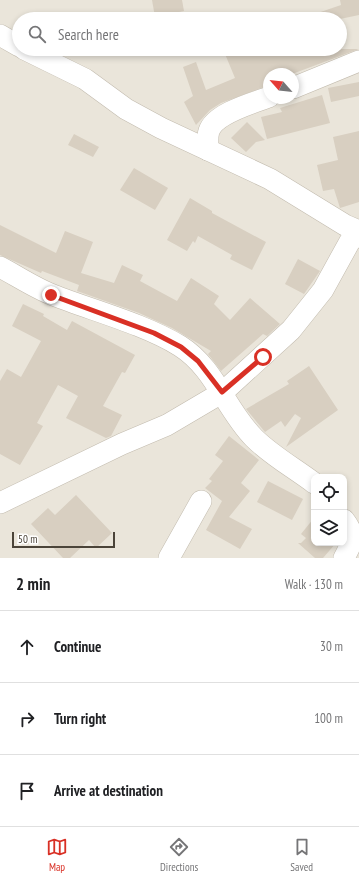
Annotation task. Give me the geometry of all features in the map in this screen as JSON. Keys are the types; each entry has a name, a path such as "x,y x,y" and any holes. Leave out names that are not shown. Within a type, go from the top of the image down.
{"street":[{"path":"0,35 12,42"},
{"path":"0,503 122,444 167,425 222,392 291,330 323,290 353,233 270,179 133,113 85,79 38,56"},
{"path":"299,86 359,61"},
{"path":"208,150 208,136 212,125 229,112 263,99"},
{"path":"0,267 51,295 154,333 181,347 198,361 222,392 235,415 254,438 311,482"},
{"path":"169,558 201,501"},
{"path":"344,558 352,542 352,531 347,524"}],"shaded area":[{"path":"0,0 359,0 359,558 0,558"}],"building":[{"path":"152,0 182,0 184,11 154,12"},
{"path":"340,0 359,0 359,15 347,18 347,12 321,12 341,5"},
{"path":"347,49 359,49 347,53"},
{"path":"226,56 340,56 299,71 299,68 263,68 263,87 221,103 210,110 196,125 184,102 193,96 183,67 196,62 206,90 235,78"},
{"path":"359,82 359,96 331,102 328,88"},
{"path":"322,95 330,123 267,139 261,117 282,112 280,108 293,104 299,104 299,102"},
{"path":"247,122 265,140 256,142 246,152 231,138"},
{"path":"359,131 359,202 340,208 334,189 323,191 317,165 338,160 333,137"},
{"path":"74,134 99,147 93,157 68,145"},
{"path":"134,168 168,188 155,210 120,190"},
{"path":"190,198 212,211 212,213 266,242 252,270 230,259 232,255 198,236 195,243 193,241 187,251 167,240"},
{"path":"0,225 56,253 65,231 93,242 81,273 114,283 122,265 143,275 140,281 177,301 191,278 219,296 214,304 230,320 250,298 280,324 267,336 263,334 221,371 208,354 211,351 172,328 139,313 77,291 79,285 42,271 41,273 0,255"},
{"path":"298,259 320,271 304,294 285,284"},
{"path":"23,304 44,314 43,316 67,330 72,321 135,355 125,373 122,372 103,406 122,415 111,436 106,438 66,418 78,396 58,385 37,423 43,426 20,465 0,454 0,381 7,369 21,377 41,341 12,326"},
{"path":"309,366 338,410 286,447 301,418 295,414 285,427 281,421 265,432 246,409 289,384 287,381"},
{"path":"229,436 259,460 241,483 250,491 229,517 252,529 240,549 206,530 222,501 205,488 212,481 209,479 223,461 215,455"},
{"path":"268,481 303,499 292,520 257,502"},
{"path":"76,495 112,533 96,548 89,540 70,558 63,558 31,524 48,508 55,515"},
{"path":"311,522 311,546 333,546 323,558 315,558 298,543 301,543 306,538 301,534"}],"route":[{"path":"51,295 154,333 181,347 198,361 222,392 263,357"}]}
